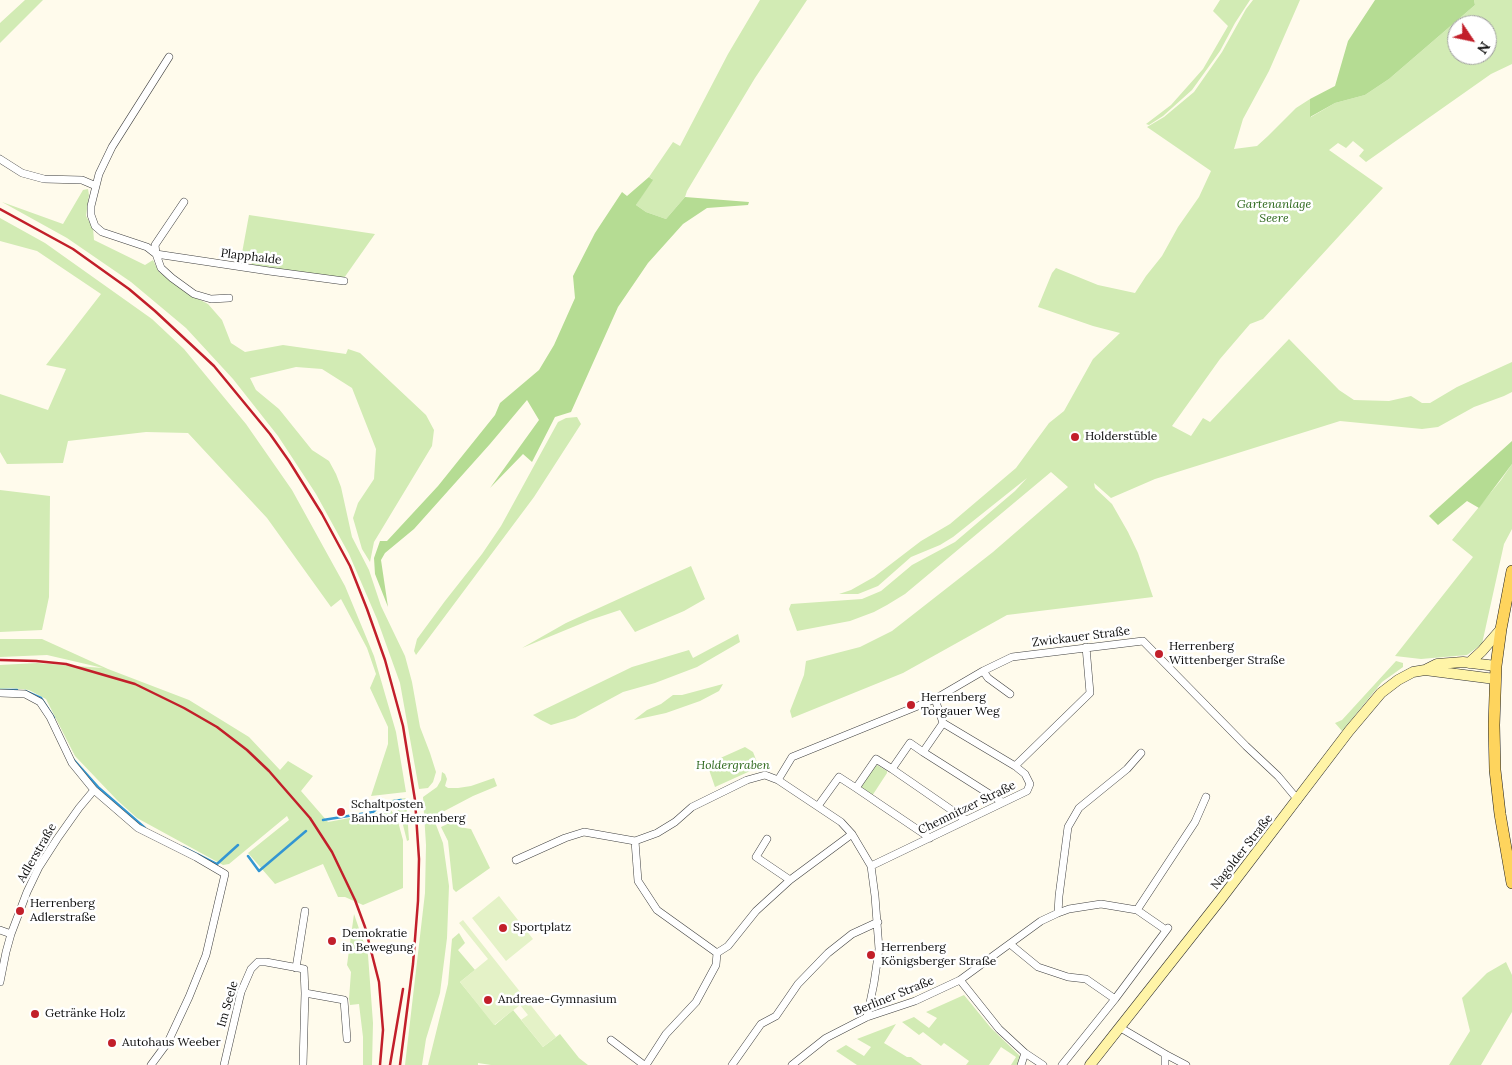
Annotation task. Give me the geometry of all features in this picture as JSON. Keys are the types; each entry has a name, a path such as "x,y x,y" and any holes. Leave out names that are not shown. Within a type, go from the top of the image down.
{"main road":[{"path":"1512,571 1496,666 1494,724 1495,770 1500,814 1512,884"},
{"path":"1469,663 1501,630"},
{"name":"Nagolder Straße","path":"1425,670 1443,662 1496,666"},
{"name":"Nagolder Straße","path":"1090,1065 1374,700 1398,680 1413,672 1425,670 1495,679"}],"street":[{"name":"Plapphalde","path":"168,56 112,147 99,174 91,206 91,215 95,226 102,232 147,247 156,254 344,281"},
{"path":"0,159 22,173 44,180 82,180 96,186"},
{"path":"184,202 155,246 160,268 194,294 211,300 229,298"},
{"name":"Zwickauer Straße","path":"778,780 792,757 935,699 983,671 1012,657 1144,641 1246,746 1278,776 1298,800"},
{"path":"1015,766 1090,693 1086,647"},
{"path":"983,671 988,678 1010,694"},
{"path":"0,693 25,694 40,702 50,717 72,763 94,790 138,828 225,874 206,956 168,1042 151,1065"},
{"path":"923,752 943,723 935,699"},
{"name":"Chemnitzer Straße","path":"870,866 1027,791 1030,784 1025,774 1015,766 943,723"},
{"path":"892,769 910,743 1002,802"},
{"path":"1058,913 1068,827 1079,808 1127,769 1141,753"},
{"path":"856,788 876,759 966,820"},
{"path":"516,860 565,838 584,832 635,841 657,833 675,822 692,807 747,780 765,775 778,780 841,822 852,834 870,866 878,922 879,949 866,1017"},
{"path":"818,806 839,777 930,838"},
{"name":"Adlerstraße","path":"0,982 11,934 39,867 74,815 94,790"},
{"path":"1137,910 1196,822 1206,797"},
{"path":"717,953 728,946 756,911 790,880 852,834"},
{"path":"768,839 756,857 790,880"},
{"path":"635,841 638,881 657,910 717,953"},
{"name":"Berliner Straße","path":"792,1065 826,1038 866,1017 915,1001 960,980 1041,921 1058,913 1069,909 1102,904 1137,910 1167,929 1115,999 1062,1065"},
{"path":"303,1065 304,969 296,968 305,911"},
{"path":"732,1065 760,1024 776,1016 798,984 828,953 852,934 878,922"},
{"path":"0,930 11,934"},
{"path":"1010,944 1038,967 1068,977 1086,979 1115,999"},
{"path":"611,1040 645,1065 666,1034 696,1002 716,965 717,953"},
{"name":"Im Seele","path":"224,1065 241,992 251,969 258,962 296,968"},
{"path":"960,980 999,1028 1025,1053 1043,1065"},
{"path":"305,993 344,1000 347,1039"},
{"path":"1119,1027 1186,1065"},
{"path":"1021,1065 1025,1053"},
{"path":"1165,1054 1165,1065"}],"green space":[{"path":"25,0 43,0 0,43 0,23"},
{"path":"760,0 807,0 755,78 685,197 666,219 646,212 636,205 652,179 649,177 673,142 680,146 728,54"},
{"path":"1220,0 1250,0 1220,51 1192,90 1163,116 1149,125 1146,124 1171,105 1203,69 1228,26 1213,11"},
{"name":"Gartenanlage Seere","path":"1253,0 1300,0 1269,71 1243,119 1234,149 1257,146 1296,108 1310,99 1311,117 1335,103 1365,95 1389,79 1447,29 1447,65 1497,65 1497,15 1463,15 1475,5 1474,0 1512,0 1512,64 1491,74 1366,162 1359,156 1364,150 1353,141 1346,148 1338,143 1329,150 1383,188 1263,319 1250,324 1220,359 1172,426 1191,436 1203,418 1210,422 1289,339 1339,390 1354,400 1389,401 1411,396 1422,403 1430,403 1457,387 1512,362 1512,392 1474,407 1438,427 1422,429 1340,421 1155,479 1111,498 1094,483 1095,488 1112,504 1128,532 1138,553 1153,597 1007,615 903,673 792,718 790,711 804,675 806,661 860,647 892,631 993,552 1068,487 1051,472 905,594 874,612 850,621 797,631 789,609 791,604 862,599 881,591 912,565 955,542 1015,491 1027,478 953,537 940,545 911,557 878,586 858,594 839,594 851,590 874,577 921,541 950,524 1016,468 1049,423 1064,411 1093,359 1120,333 1038,307 1052,273 1056,268 1098,285 1135,293 1162,256 1178,227 1199,197 1211,171 1147,127 1164,117 1194,92 1222,52"},
{"path":"1375,0 1474,0 1475,5 1463,15 1447,15 1447,29 1389,79 1365,95 1335,103 1310,117 1310,99 1335,86 1348,41"},
{"path":"649,177 653,180 636,205 646,212 666,219 685,197 749,202 748,205 707,208 683,224 648,263 618,307 571,412 555,417 532,462 523,454 490,488 539,420 527,400 414,529 385,553 381,560 388,607 375,574 374,558 380,541 387,541 438,486 495,415 500,403 539,370 554,345 575,298 573,276 595,233 622,192 627,196"},
{"path":"88,189 86,216 93,228 94,240 145,265 153,260 159,272 185,292 208,304 222,320 231,343 245,352 283,345 346,354 348,349 360,353 426,415 434,430 432,446 374,542 370,562 362,549 353,518 358,503 374,479 376,449 352,388 322,369 296,367 250,378 256,390 279,409 312,450 329,461 336,474 341,487 352,537 369,570 381,606 405,656 420,727 436,772 433,782 428,788 419,789 400,683 377,619 349,554 316,494 278,436 233,379 186,328 131,282 67,238 2,202 63,224 83,190"},
{"path":"249,215 375,234 344,278 252,265 250,255 242,253"},
{"path":"0,218 45,243 152,319 184,349 246,424 292,490 345,586 374,656 396,732 406,792 371,796 388,744 388,727 370,688 376,674 367,648 341,599 331,607 267,518 188,433 146,432 68,441 63,463 7,464 0,452 0,394 48,410 66,369 46,365 101,294 37,251 0,241"},
{"path":"577,417 581,424 534,497 416,655 414,651 417,639 501,526 558,422 566,418"},
{"path":"1512,441 1512,464 1479,508 1467,501 1438,525 1429,516"},
{"path":"1512,464 1512,529 1504,544 1482,644 1467,655 1421,659 1395,656 1473,557 1452,540"},
{"path":"0,490 50,496 49,597 42,630 0,632"},
{"path":"691,566 705,599 684,611 635,632 620,610 590,620 522,648 566,623"},
{"path":"738,634 740,642 697,667 655,683 623,692 575,718 551,725 533,715 632,667 689,650 693,658"},
{"path":"0,639 42,639 108,669 189,700 249,737 280,770 288,761 313,776 301,791 328,822 390,809 397,818 403,840 403,888 363,905 345,897 338,897 323,864 275,884 248,853 289,820 287,816 229,864 223,865 137,818 75,756 46,699 29,690 0,689 0,665 37,663 103,668 47,655 0,657"},
{"path":"1396,661 1403,663 1403,667 1382,682 1342,731 1335,723 1342,720"},
{"path":"723,684 719,691 700,701 666,713 634,720 673,695 682,695"},
{"name":"Holdergraben","path":"745,747 753,752 759,767 715,787 707,764"},
{"path":"877,765 887,771 887,773 872,796 862,789 861,786"},
{"path":"442,772 447,779 445,786 448,788 471,786 494,778 497,786 433,817 443,843 449,886 447,938 440,993 426,1039 422,1065 405,1065 425,893 426,845 423,797 437,787 441,780"},
{"path":"406,798 409,840 407,841 401,817 391,800"},
{"path":"456,820 459,827 471,829 490,868 456,892 453,889 448,841 441,827"},
{"name":"Sportplatz","path":"499,896 533,939 506,961 472,918"},
{"path":"354,914 368,955 373,1023 372,1065 363,1065 363,1037 359,1004 350,1005 349,999 351,972 347,965"},
{"path":"463,920 556,1037 543,1047 521,1020 528,1015 520,1005 494,1025 460,982 488,959 459,923"},
{"name":"Andreae-Gymnasium","path":"459,933 465,943 458,950 475,970 460,982 495,1025 513,1010 543,1047 560,1034 579,1058 588,1065 491,1065 478,1063 478,1065 428,1065 448,984 452,939"},
{"path":"1506,962 1512,975 1512,1012 1481,1065 1449,1065 1470,1031 1462,998 1487,973"},
{"path":"964,995 991,1028 1020,1056 1018,1065 1011,1065 1016,1057 1001,1047 989,1065 966,1065 969,1061 944,1043 941,1046 923,1032 919,1035 902,1022 914,1017 929,1028 937,1018 926,1012"},
{"path":"896,1024 884,1043 922,1065 857,1065 836,1051 846,1045 864,1056 871,1047 857,1039"}],"waterway":[{"path":"0,690 17,690"},
{"path":"25,691 41,698 54,718"},
{"path":"73,759 99,788 145,828"},
{"path":"394,801 401,800"},
{"path":"323,820 373,812 385,802"},
{"path":"248,856 259,871 306,831"},
{"path":"183,847 217,864 238,845"}],"railway":[{"path":"0,209 73,249 129,289 214,366 270,434 289,461 322,514 350,566 385,660 403,726 415,800 419,859 418,901 413,964 400,1065"},
{"path":"0,660 66,664 135,684 184,708 217,727 247,750 269,771 310,818 332,852 355,900 365,927 379,982 383,1030 380,1065"},
{"path":"390,1065 403,989"}],"place":[{"name":"Holderstüble","path":"1075,437"},
{"name":"Herrenberg Wittenberger Straße","path":"1159,654"},
{"name":"Herrenberg Torgauer Weg","path":"911,705"},
{"name":"Schaltposten Bahnhof Herrenberg","path":"341,812"},
{"name":"Herrenberg Adlerstraße","path":"20,911"},
{"name":"Sportplatz","path":"503,928"},
{"name":"Demokratie in Bewegung","path":"332,941"},
{"name":"Herrenberg Königsberger Straße","path":"871,955"},
{"name":"Andreae-Gymnasium","path":"488,1000"},
{"name":"Getränke Holz","path":"35,1014"},
{"name":"Autohaus Weeber","path":"112,1043"}]}
